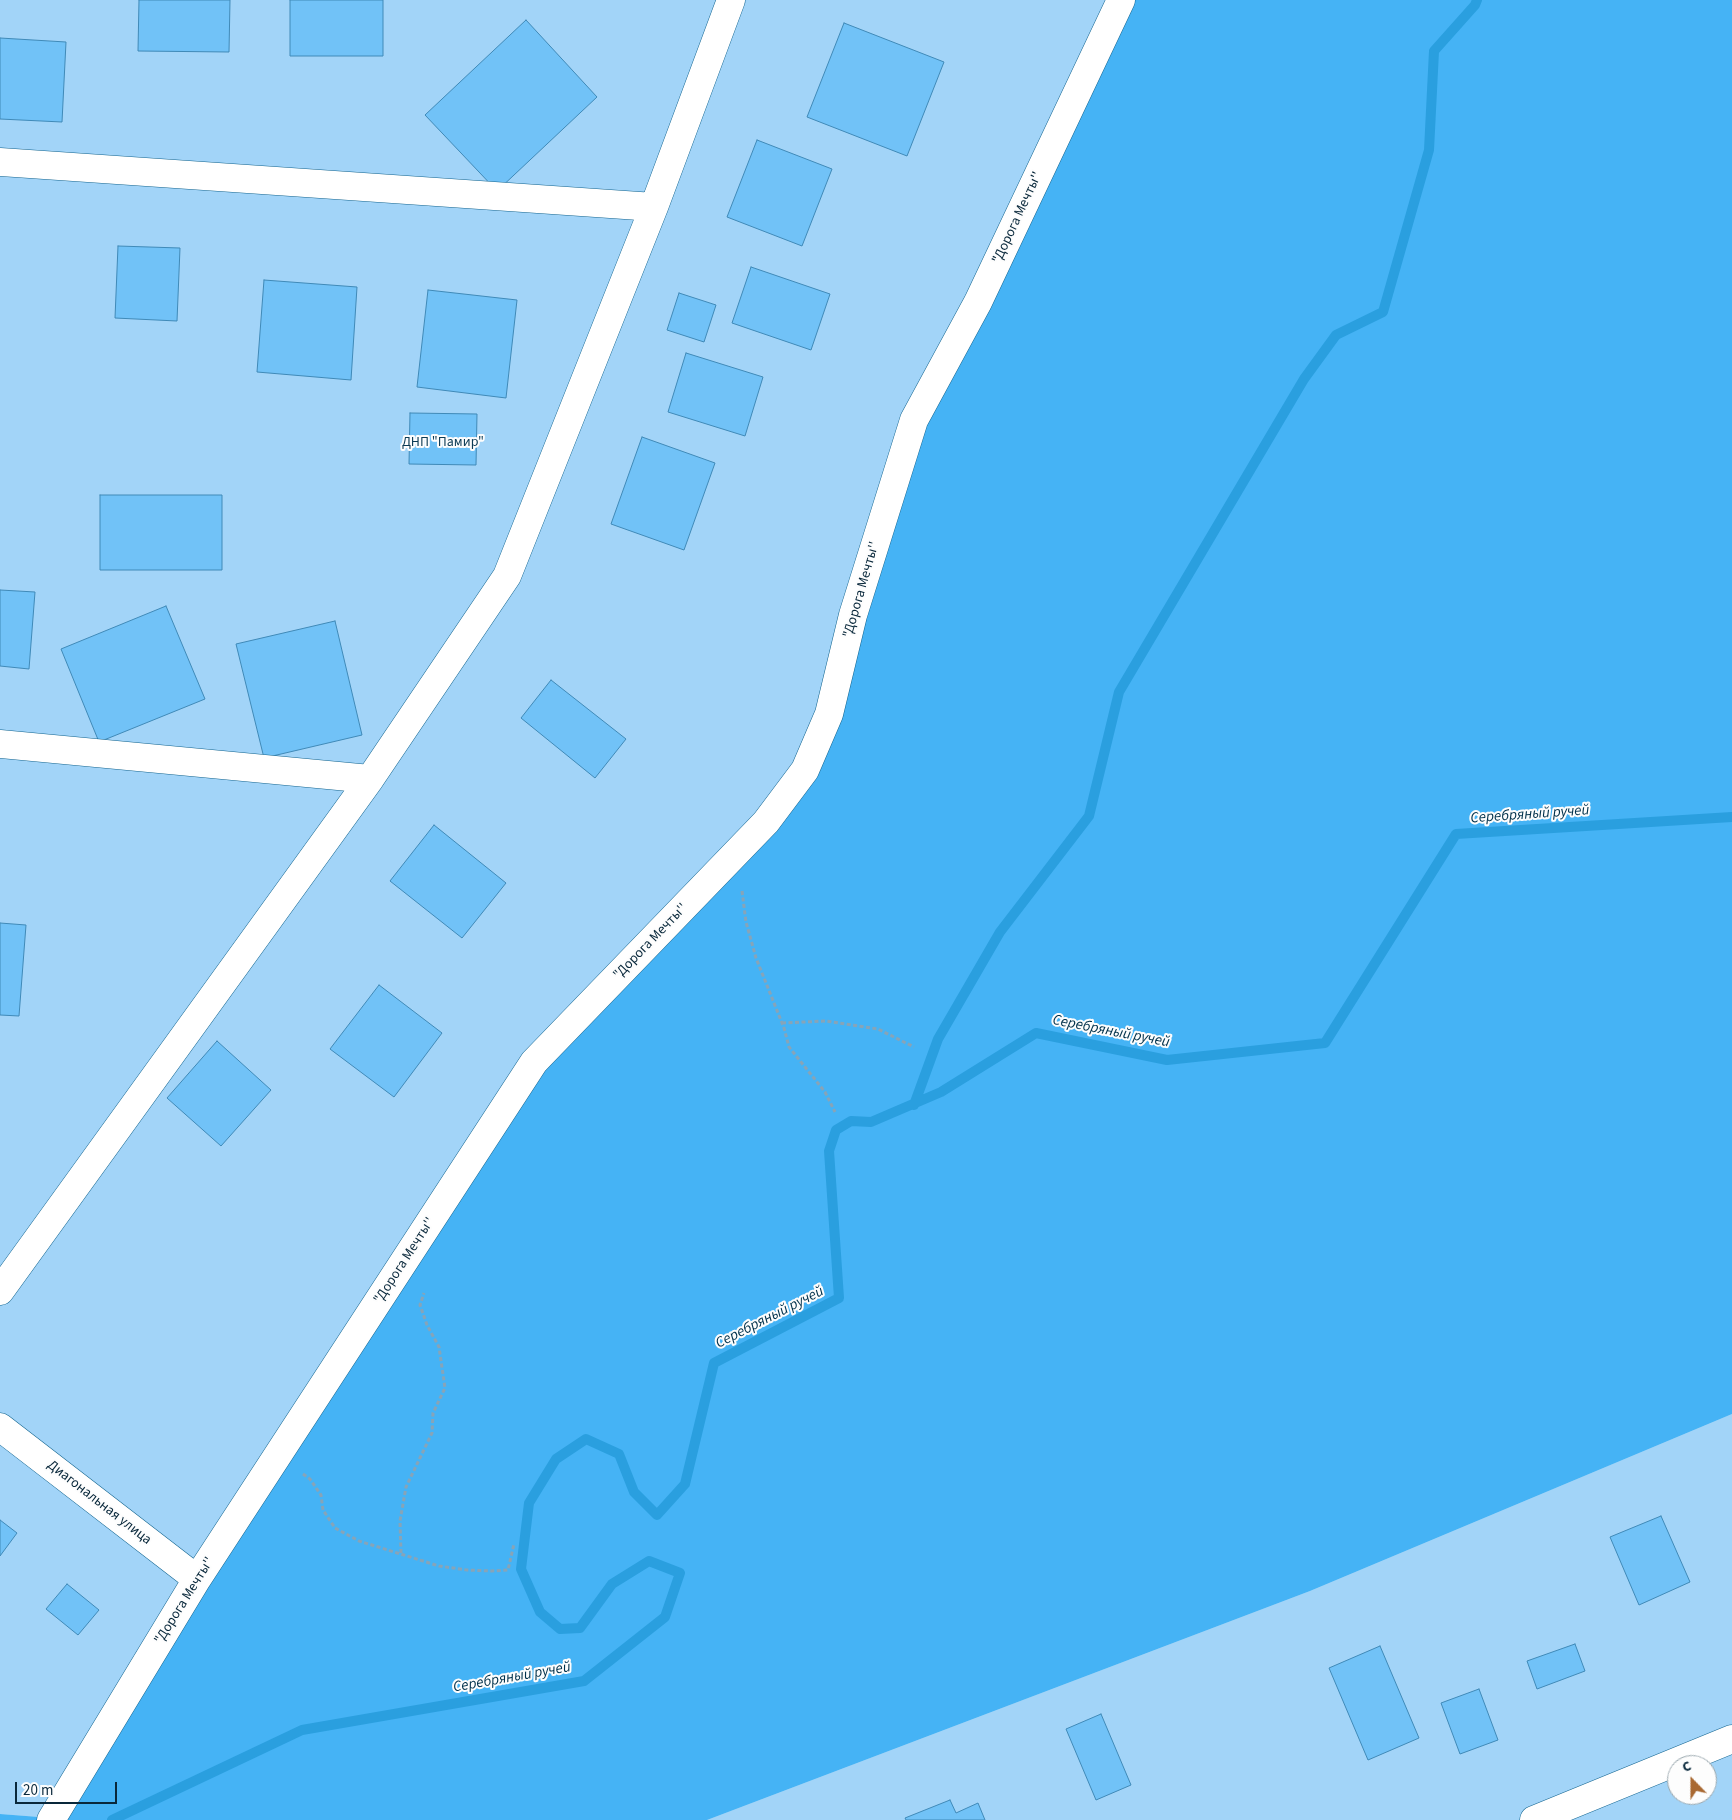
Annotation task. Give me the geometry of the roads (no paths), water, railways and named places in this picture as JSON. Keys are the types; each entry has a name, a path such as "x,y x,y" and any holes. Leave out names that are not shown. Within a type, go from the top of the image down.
{"street":[{"path":"0,1291 370,779 507,576 654,207 731,0"},
{"name":"\"Дорога Мечты''","path":"51,1820 197,1579 534,1062 766,822 805,770 829,714 853,615 914,420 978,302 1121,0"},
{"path":"0,162 654,207"},
{"path":"0,744 370,779"},
{"name":"Диагональная улица","path":"0,1427 197,1579"},
{"path":"1534,1820 1732,1739"}],"waterway":[{"path":"914,1105 938,1039 1000,932 1089,816 1119,692 1304,379 1336,335 1383,312 1429,150 1434,51 1475,5 1477,0"},
{"name":"Серебряный ручей","path":"112,1820 302,1730 584,1681 665,1617 680,1573 649,1561 612,1584 580,1628 560,1629 540,1612 521,1569 529,1503 556,1459 586,1439 619,1454 634,1492 657,1515 685,1484 714,1363 839,1298 829,1151 836,1130 851,1121 871,1122 941,1092 1036,1033 1167,1060 1325,1043 1456,834 1732,817"}],"park label":[{"name":"ДНП \"Памир\"","path":"443,443"}]}
